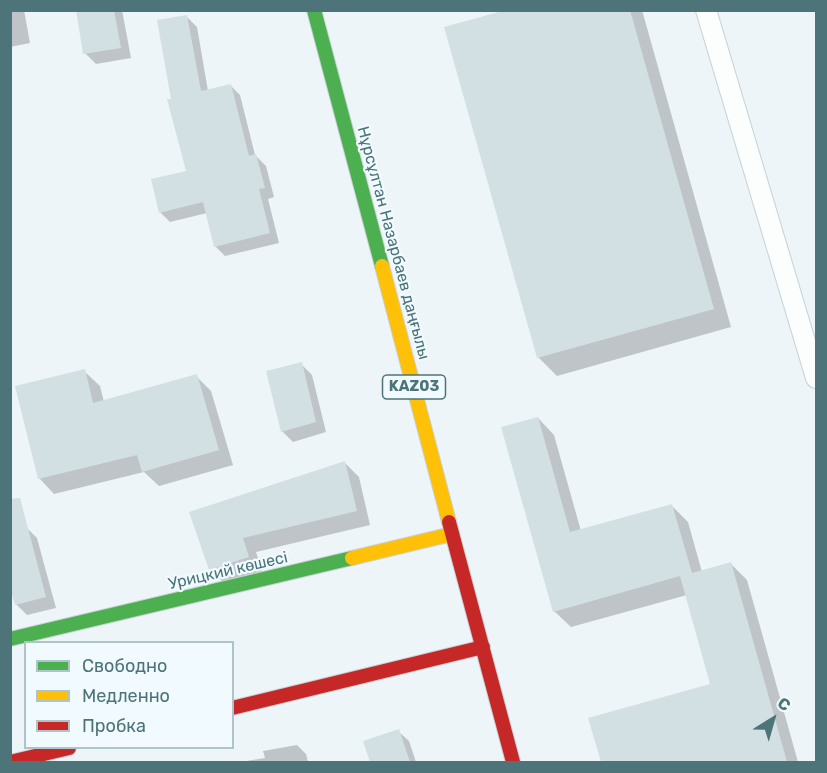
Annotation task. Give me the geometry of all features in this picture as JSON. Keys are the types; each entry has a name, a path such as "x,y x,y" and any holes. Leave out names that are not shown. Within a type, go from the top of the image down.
{"main road":[{"name":"Нұрсұлтан Назарбаев даңғылы","path":"314,10 513,762"},
{"name":"Урицкий көшесі","path":"10,639 452,534"},
{"path":"234,708 483,646"},
{"path":"10,762 61,749"}],"lane":[{"path":"706,10 816,378"}],"building":[{"path":"76,10 114,10 121,48 83,54"},
{"path":"506,10 630,10 714,309 537,358 444,27"},
{"path":"187,15 201,91 231,84 249,156 256,154 265,188 259,189 270,233 214,247 203,202 159,213 151,179 186,171 167,99 171,99 157,20"},
{"path":"302,362 316,422 281,432 266,371"},
{"path":"85,369 93,403 197,374 219,450 142,472 137,455 38,479 15,386"},
{"path":"538,417 570,532 672,504 692,573 731,562 787,762 601,762 588,718 710,684 680,576 553,612 501,427"},
{"path":"345,461 357,511 243,538 249,557 209,570 189,512"},
{"path":"20,498 46,597 15,605 10,589 10,499"},
{"path":"399,729 410,762 370,762 363,741"}],"traffic: fast":[{"path":"314,10 382,266"},
{"path":"10,639 352,558"}],"traffic: slow":[{"path":"382,266 449,522"},
{"path":"352,558 452,534"}],"traffic: jam":[{"path":"449,522 513,762"},
{"path":"234,708 483,647"},
{"path":"10,762 65,749"}]}
